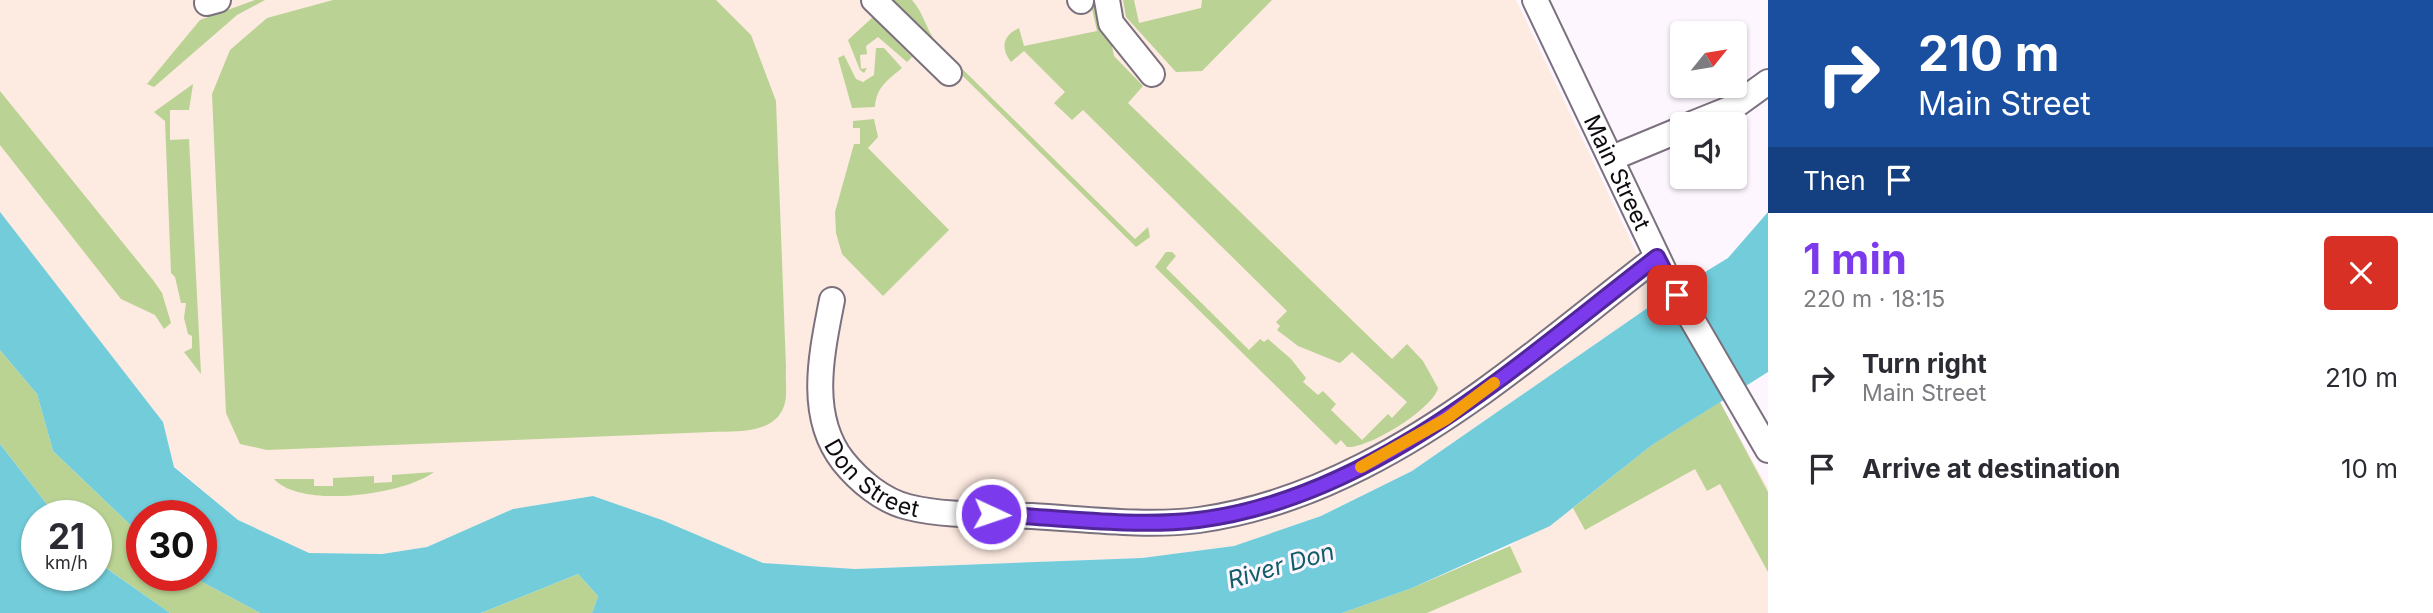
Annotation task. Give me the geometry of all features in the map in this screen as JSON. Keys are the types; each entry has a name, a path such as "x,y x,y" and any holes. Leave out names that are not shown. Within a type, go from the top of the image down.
{"street":[{"path":"874,0 949,73"},
{"path":"1107,0 1111,23 1152,74"},
{"name":"Main Street","path":"1535,0 1661,265 1737,401 1768,450"},
{"path":"1722,112 1732,108 1768,82"},
{"path":"1612,158 1670,134"},
{"name":"Don Street","path":"832,300 822,351 820,388 825,429 842,460 869,488 906,507 940,512 1119,521 1196,520 1281,500 1362,467 1434,426 1661,265"}],"shaded area":[{"path":"0,0 1516,0 1659,300 1412,471 1321,516 1234,546 1142,558 855,569 763,563 662,520 593,496 513,509 427,547 382,554 308,553 238,520 174,466 163,422 0,213"},
{"path":"1720,402 1768,488 1768,613 1342,613 1412,588 1510,546 1652,445"}],"green space":[{"path":"255,0 265,0 237,15 154,87 147,84 200,20"},
{"path":"333,0 716,0 751,35 776,101 786,368 785,402 779,415 763,427 731,432 267,450 240,444 226,413 212,94 230,50 267,18"},
{"path":"892,0 912,0 936,43 1135,239 1148,227 1150,237 1136,247 889,3"},
{"path":"1090,0 1102,0 1114,56 1143,86 1128,103 1392,359 1407,344 1423,361 1438,388 1434,397 1413,416 1369,442 1347,447 1341,440 1336,445 1155,267 1166,252 1172,252 1176,256 1166,268 1249,350 1260,339 1264,342 1268,339 1291,359 1306,378 1303,382 1318,395 1323,391 1336,404 1331,410 1362,440 1388,414 1392,418 1407,402 1352,352 1340,363 1298,346 1277,330 1280,326 1276,322 1287,311 1083,110 1072,120 1054,103 1065,92 1024,51 1011,62 1005,52 1005,42 1009,34 1019,28 1024,46 1097,31"},
{"path":"1123,0 1134,0 1139,23 1201,8 1202,0 1272,0 1202,71 1176,72 1126,17"},
{"path":"873,17 912,57 907,62 878,37 866,46 867,54 860,55 861,69 867,68 864,73 860,70 848,40"},
{"path":"876,48 884,48 902,68 880,89 875,107 852,108 838,58 844,55 856,79 863,82 874,75"},
{"path":"193,84 189,110 170,110 170,140 189,139 201,374 184,352 192,348 192,336 188,334 184,318 186,303 181,303 175,277 171,273 165,121 154,112"},
{"path":"0,91 162,293 171,323 164,329 155,315 121,299 0,145"},
{"path":"874,119 878,137 868,148 949,230 883,296 842,254 836,233 835,212 854,144 860,144 860,128 853,128 853,121"},
{"path":"0,350 37,394 53,451 104,500 44,500 0,444"},
{"path":"1720,402 1768,492 1768,572 1720,484 1707,491 1695,469 1585,530 1573,508 1652,445"},
{"path":"434,472 400,487 352,495 306,494 287,488 274,479 314,479 314,486 333,486 333,478 374,476 374,483 392,482 392,475"},
{"path":"112,507 126,521 126,582 112,572"},
{"path":"1510,546 1522,572 1427,613 1342,613 1412,588"},
{"path":"578,574 598,596 592,613 481,613"},
{"path":"217,590 260,613 170,613 139,591"}],"water":[{"path":"0,212 163,422 174,467 214,500 126,500 126,521 112,507 112,500 104,500 53,451 37,394 0,350"},
{"name":"River Don","path":"1768,212 1768,372 1652,445 1550,526 1412,588 1342,613 592,613 598,596 578,574 481,613 260,613 217,590 217,503 238,520 309,553 382,554 427,547 513,509 593,496 662,520 763,563 855,569 1142,558 1234,546 1321,516 1412,471 1659,300 1728,258"},
{"path":"0,444 44,500 21,500 21,591 112,591 112,572 126,582 126,591 139,591 170,613 0,613"}],"slow traffic":[{"path":"1361,467 1446,419 1494,383"}],"route":[{"path":"991,514 1119,521 1196,520 1241,512 1281,500 1362,467 1446,419 1657,257 1677,295"}]}
